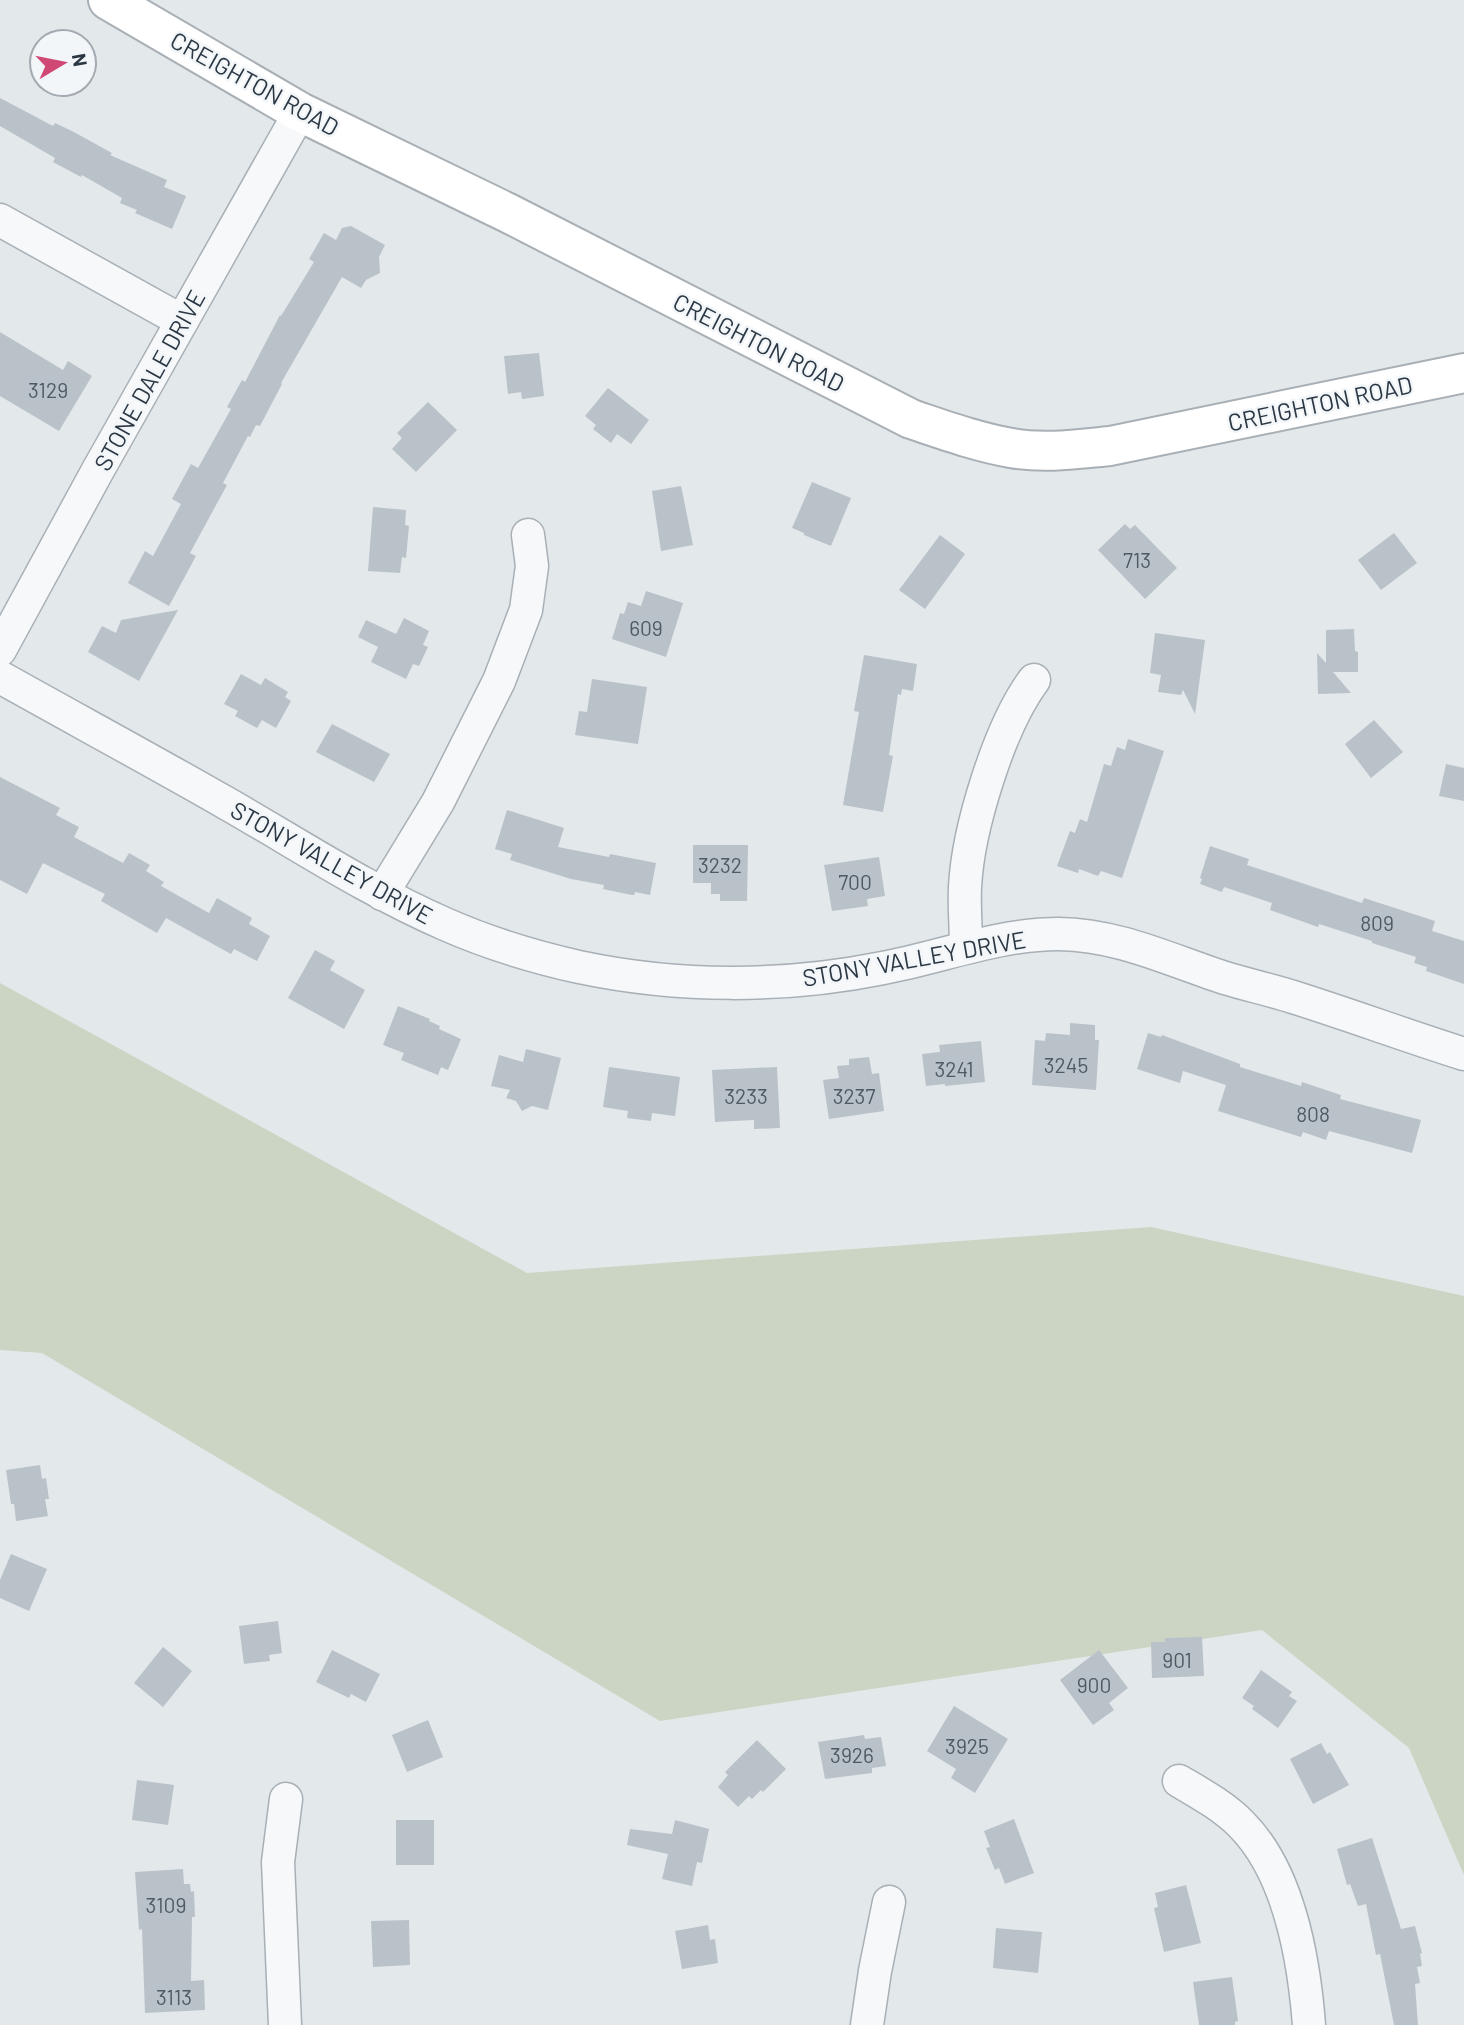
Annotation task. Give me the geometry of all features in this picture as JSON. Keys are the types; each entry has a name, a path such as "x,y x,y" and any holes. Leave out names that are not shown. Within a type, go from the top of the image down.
{"main road":[{"name":"CREIGHTON ROAD","path":"108,0 300,111 911,419 965,438 1014,449 1068,450 1110,446 1464,373"}],"street":[{"name":"STONE DALE DRIVE","path":"0,650 300,111"},
{"path":"0,220 182,321"},
{"path":"382,894 438,802 499,681 526,610 532,566 528,536"},
{"name":"STONY VALLEY DRIVE","path":"0,677 155,762 382,894 446,925 519,951 580,967 656,979 733,983 808,980 884,968 1012,937 1061,934 1110,940 1167,956 1222,977 1293,997 1464,1054"},
{"path":"966,947 965,888 970,846 993,765 1020,699 1034,680"},
{"path":"1179,1781 1222,1807 1242,1825 1273,1870 1286,1902 1298,1950 1309,2025"},
{"path":"285,2025 278,1862 286,1799"},
{"path":"867,2025 889,1902"}],"green space":[{"path":"0,983 527,1273 1151,1227 1464,1296 1464,1875 1409,1748 1262,1630 660,1721 42,1353 0,1350"}],"building":[{"path":"0,98 53,126 55,123 72,131 112,153 110,155 167,180 164,187 186,196 172,229 135,213 137,210 120,203 122,198 53,162 55,158 0,126"},
{"path":"351,226 385,245 379,257 380,273 366,280 361,288 342,277 281,383 260,426 256,425 250,437 248,436 223,483 227,485 190,553 196,556 169,606 128,583 145,551 153,556 181,504 172,499 191,464 198,468 231,409 227,407 242,380 245,382 280,315 314,262 309,259 324,233 336,240 342,228"},
{"path":"0,332 63,370 68,361 92,376 59,431 0,396"},
{"path":"539,353 544,396 522,399 521,392 508,394 504,356"},
{"path":"608,388 649,420 631,444 617,434 611,443 593,429 596,425 585,416"},
{"path":"428,402 457,430 416,472 392,449 402,438 397,433"},
{"path":"812,482 851,498 831,546 792,528"},
{"path":"681,486 693,545 661,551 652,491"},
{"path":"373,507 406,510 405,525 409,526 406,558 402,557 400,573 368,571"},
{"path":"1125,524 1130,529 1135,525 1177,568 1145,599 1098,550"},
{"path":"1394,533 1417,563 1381,590 1358,560"},
{"path":"940,535 965,554 925,609 899,590"},
{"path":"646,591 683,603 666,657 612,639 620,613 624,614 628,602 641,606"},
{"path":"178,610 139,681 88,652 102,626 116,633 121,620"},
{"path":"404,618 429,631 423,645 428,647 419,666 413,664 406,679 371,662 378,647 358,637 366,620 396,634"},
{"path":"1354,629 1358,672 1333,672 1351,693 1318,694 1317,653 1326,663 1326,630"},
{"path":"1155,633 1205,640 1195,714 1183,690 1181,695 1158,692 1161,675 1150,673"},
{"path":"864,655 917,664 913,691 902,689 901,695 898,694 889,755 893,756 883,812 843,805 859,712 854,711"},
{"path":"241,674 261,685 265,678 288,692 285,697 291,701 276,728 262,720 257,728 235,716 238,711 224,704"},
{"path":"592,679 647,687 638,744 575,735 579,711 587,712"},
{"path":"1374,720 1403,752 1371,778 1345,744"},
{"path":"332,724 390,754 374,782 316,752"},
{"path":"1128,739 1164,751 1122,878 1101,871 1098,876 1079,869 1078,873 1057,866 1070,831 1075,833 1080,819 1087,822 1104,764 1111,766 1117,747 1125,750"},
{"path":"1446,764 1464,768 1464,801 1439,796"},
{"path":"0,777 60,808 56,815 79,827 74,837 123,863 129,853 150,865 146,871 164,882 161,886 209,913 217,898 252,918 249,924 270,936 257,961 234,949 231,954 166,918 157,933 101,901 105,894 43,863 27,894 0,880"},
{"path":"507,810 564,828 558,847 656,863 650,895 635,892 632,895 603,889 604,885 571,879 510,860 512,854 495,849"},
{"path":"693,845 748,845 747,901 720,901 720,894 711,894 711,883 693,883"},
{"path":"1210,846 1249,859 1247,865 1362,903 1364,898 1435,921 1432,931 1464,941 1464,984 1426,971 1427,967 1414,963 1416,957 1270,910 1272,903 1224,887 1222,892 1200,884"},
{"path":"879,857 885,896 867,899 868,906 832,911 824,865"},
{"path":"315,950 335,961 330,970 365,990 344,1029 288,998"},
{"path":"398,1006 430,1019 429,1021 440,1026 439,1029 461,1039 448,1070 441,1067 438,1075 401,1060 404,1053 383,1045"},
{"path":"1070,1023 1095,1025 1095,1040 1099,1040 1096,1090 1032,1085 1035,1040 1045,1041 1046,1033 1070,1035"},
{"path":"1148,1033 1161,1037 1162,1035 1240,1064 1240,1067 1301,1086 1302,1082 1341,1095 1340,1099 1421,1120 1412,1153 1329,1131 1326,1140 1303,1132 1301,1137 1218,1111 1226,1085 1183,1071 1180,1083 1137,1069"},
{"path":"981,1041 985,1082 926,1086 922,1054 940,1052 939,1045"},
{"path":"526,1049 561,1058 548,1110 532,1106 522,1111 516,1101 506,1098 510,1090 491,1086 499,1055 523,1062"},
{"path":"869,1057 872,1074 879,1073 884,1111 829,1119 823,1080 839,1078 837,1066 849,1065 849,1059"},
{"path":"609,1067 680,1077 675,1116 652,1113 651,1121 627,1118 628,1111 603,1107"},
{"path":"777,1067 780,1128 754,1129 754,1120 715,1122 712,1070"},
{"path":"40,1465 42,1479 46,1478 49,1499 45,1499 48,1516 16,1521 6,1470"},
{"path":"11,1554 47,1569 29,1611 0,1598 0,1580"},
{"path":"278,1621 282,1653 269,1655 270,1661 244,1664 239,1626"},
{"path":"1202,1637 1204,1676 1152,1678 1151,1642 1165,1642 1165,1638"},
{"path":"163,1647 192,1671 163,1707 134,1683"},
{"path":"332,1650 380,1674 366,1702 351,1694 349,1698 316,1682"},
{"path":"1099,1650 1128,1688 1109,1703 1114,1710 1093,1725 1060,1680"},
{"path":"1261,1670 1292,1692 1289,1696 1297,1701 1278,1728 1242,1698"},
{"path":"954,1706 1008,1739 975,1793 951,1778 956,1769 927,1751"},
{"path":"428,1720 443,1757 407,1772 392,1735"},
{"path":"864,1735 865,1739 881,1737 886,1766 872,1768 872,1773 825,1779 818,1742"},
{"path":"757,1740 786,1769 763,1792 761,1790 752,1799 749,1796 738,1807 718,1787 728,1775 725,1772"},
{"path":"1321,1743 1327,1754 1330,1752 1349,1785 1313,1804 1290,1759"},
{"path":"137,1780 174,1785 168,1825 132,1820"},
{"path":"1014,1819 1034,1873 1005,1884 999,1868 995,1870 986,1848 990,1847 984,1831"},
{"path":"396,1820 434,1820 434,1865 396,1865"},
{"path":"675,1820 709,1829 702,1863 697,1862 692,1886 662,1879 668,1854 627,1845 630,1829 672,1834"},
{"path":"1372,1838 1401,1929 1415,1926 1422,1953 1422,1966 1417,1967 1420,1983 1415,1984 1418,2025 1394,2025 1380,1954 1376,1955 1366,1904 1358,1906 1350,1884 1347,1885 1337,1849"},
{"path":"183,1869 184,1884 190,1884 191,1892 194,1891 191,1981 204,1980 205,2010 145,2013 142,1929 139,1930 135,1872"},
{"path":"1186,1885 1201,1943 1164,1952 1154,1908 1158,1907 1155,1893"},
{"path":"409,1920 410,1965 373,1967 371,1921"},
{"path":"708,1925 710,1940 715,1939 718,1963 682,1969 675,1931"},
{"path":"996,1928 1042,1932 1038,1973 993,1968"},
{"path":"1232,1977 1238,2021 1235,2025 1199,2025 1193,1982"}]}
